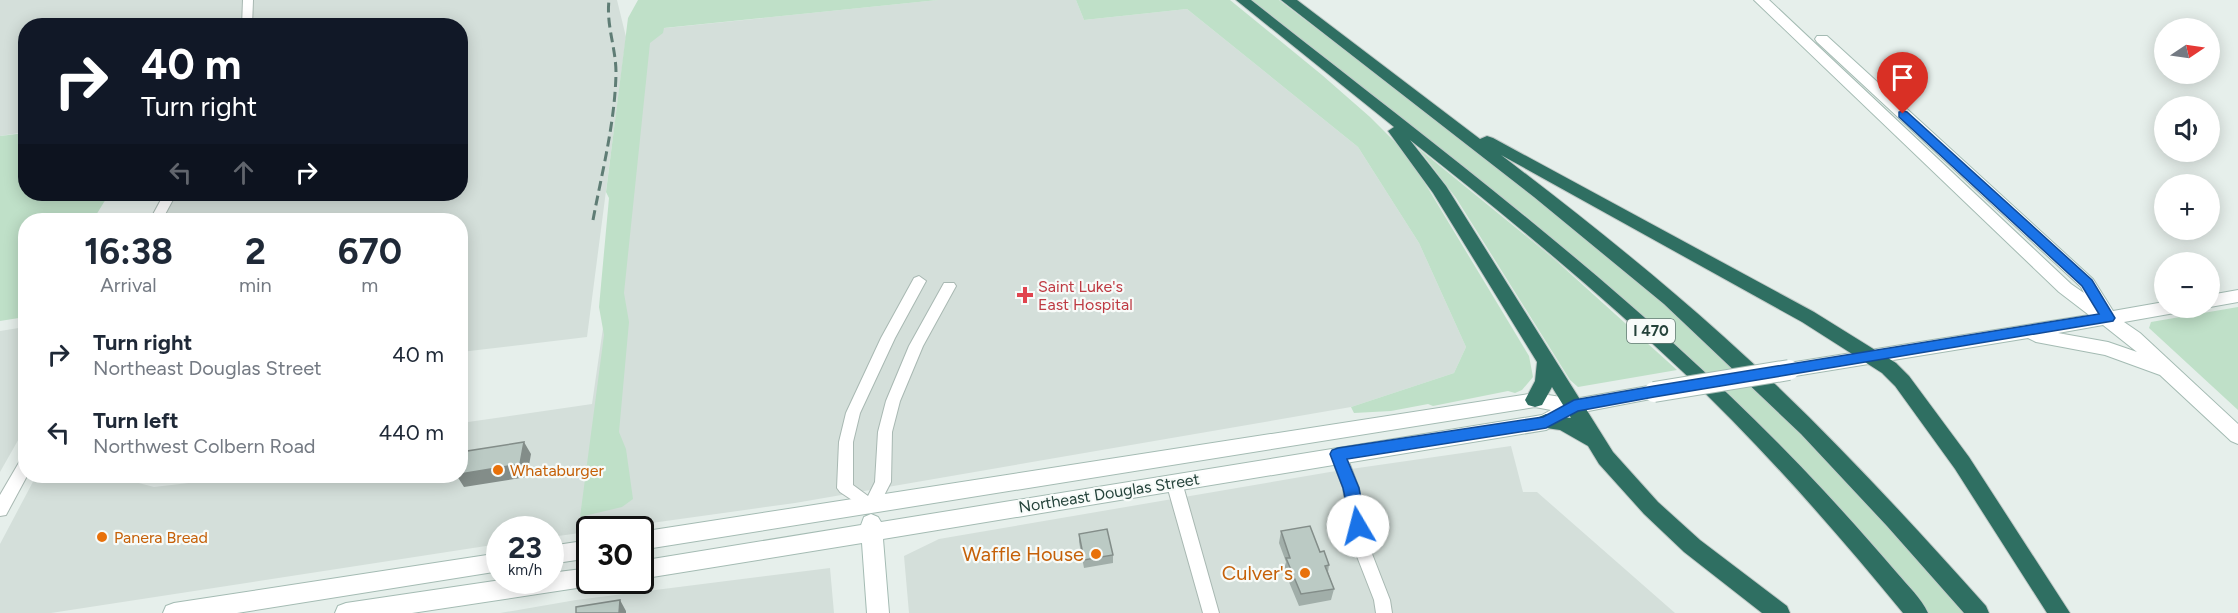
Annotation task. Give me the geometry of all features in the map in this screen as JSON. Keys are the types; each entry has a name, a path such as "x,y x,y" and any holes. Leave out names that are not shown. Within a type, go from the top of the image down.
{"highway":[{"name":"I 470","path":"1242,0 1584,273 1658,337 1799,479 1882,570 1917,613"},
{"name":"I 470","path":"1288,0 1623,260 1706,332 1806,426 1914,539 1978,613"},
{"path":"1350,85 1397,132 1426,169 1613,467 1683,538 1779,613"},
{"path":"1418,99 1568,188 1808,317 1873,357 1902,381 1934,424 2059,613"},
{"path":"1535,400 1544,386 1547,375 1546,361"},
{"path":"1546,422 1564,423 1583,432 1597,443"}],"main road":[{"path":"1761,0 2065,288 2108,318 2238,436"},
{"path":"1778,0 2087,283 2108,318"},
{"path":"2220,299 2238,296"},
{"name":"Northeast Douglas Street","path":"654,539 1535,400 1574,406 2154,310"},
{"path":"2022,333 2108,349 2151,364 2173,376"},
{"name":"Northeast Douglas Street","path":"654,568 1338,454 1546,422 1574,406"},
{"path":"870,506 879,613"},
{"path":"174,613 486,564"},
{"path":"346,613 576,579"}],"street":[{"path":"247,18 248,0"},
{"path":"919,281 888,338 854,413 846,442 845,488 870,506 883,482 885,432 893,401 916,346 949,286"},
{"path":"1338,454 1351,488 1359,541 1382,600 1384,613"},
{"path":"0,510 18,477"},
{"path":"1174,482 1211,613"}],"shaded area":[{"path":"0,0 617,0 626,37 587,337 468,351 468,213 153,213 159,201 468,201 468,18 18,18 18,133 0,136"},
{"name":"Saint Luke's East Hospital","path":"938,0 1076,0 1084,20 1187,9 1358,147 1419,243 1466,347 1454,373 1351,407 795,503 654,523 654,516 576,516 576,534 564,535 564,516 486,516 486,546 51,613 0,613 0,544 32,483 139,483 154,487 189,483 468,483 468,422 592,404 646,30"},
{"path":"18,328 18,440 0,472 0,331"},
{"path":"1511,446 1523,492 1537,492 1675,613 909,613 904,556 939,539 1330,472"},
{"path":"830,568 834,613 500,613 624,594 654,594 654,590"}],"green space":[{"path":"638,0 938,0 664,28 663,33 650,43 624,293 629,322 619,432 626,449 633,499 622,507 580,516 604,335 599,307 609,198 606,192 628,18"},
{"path":"1076,0 1230,0 1322,75 1397,144 1417,170 1529,356 1533,377 1522,390 1433,406 1428,404 1391,411 1354,413 1351,407 1454,373 1466,347 1419,243 1358,147 1187,9 1084,20"},
{"path":"1252,0 1279,0 1539,199 1640,283 1689,326 1797,430 1866,502 1966,613 1926,613 1779,447 1651,323 1526,216"},
{"path":"18,134 18,201 105,201 97,213 18,213 18,318 0,321 0,136"},
{"path":"1418,148 1553,258 1677,370 1578,387 1570,380 1456,198"},
{"path":"2238,307 2238,410 2149,328 2151,322 2174,318 2220,318 2220,310"}],"building":[{"path":"524,442 520,464 468,473 468,451"},
{"name":"Culver's","path":"1310,526 1320,552 1324,551 1329,565 1325,566 1334,589 1301,594 1286,558 1290,558 1281,531"},
{"name":"Waffle House","path":"1107,529 1113,555 1084,560 1079,534"},
{"path":"620,600 619,613 576,613 576,607"}],"railway":[{"path":"593,220 615,92 616,64 608,9 609,0"}],"place":[{"name":"Saint Luke's East Hospital","path":"1025,295"},
{"name":"Whataburger","path":"498,470"},
{"name":"Panera Bread","path":"102,537"},
{"name":"Waffle House","path":"1096,554"},
{"name":"Culver's","path":"1305,573"}],"route":[{"path":"1358,526 1354,498 1338,454 1546,422 1574,406 2108,318 2087,283 1903,114"}]}
